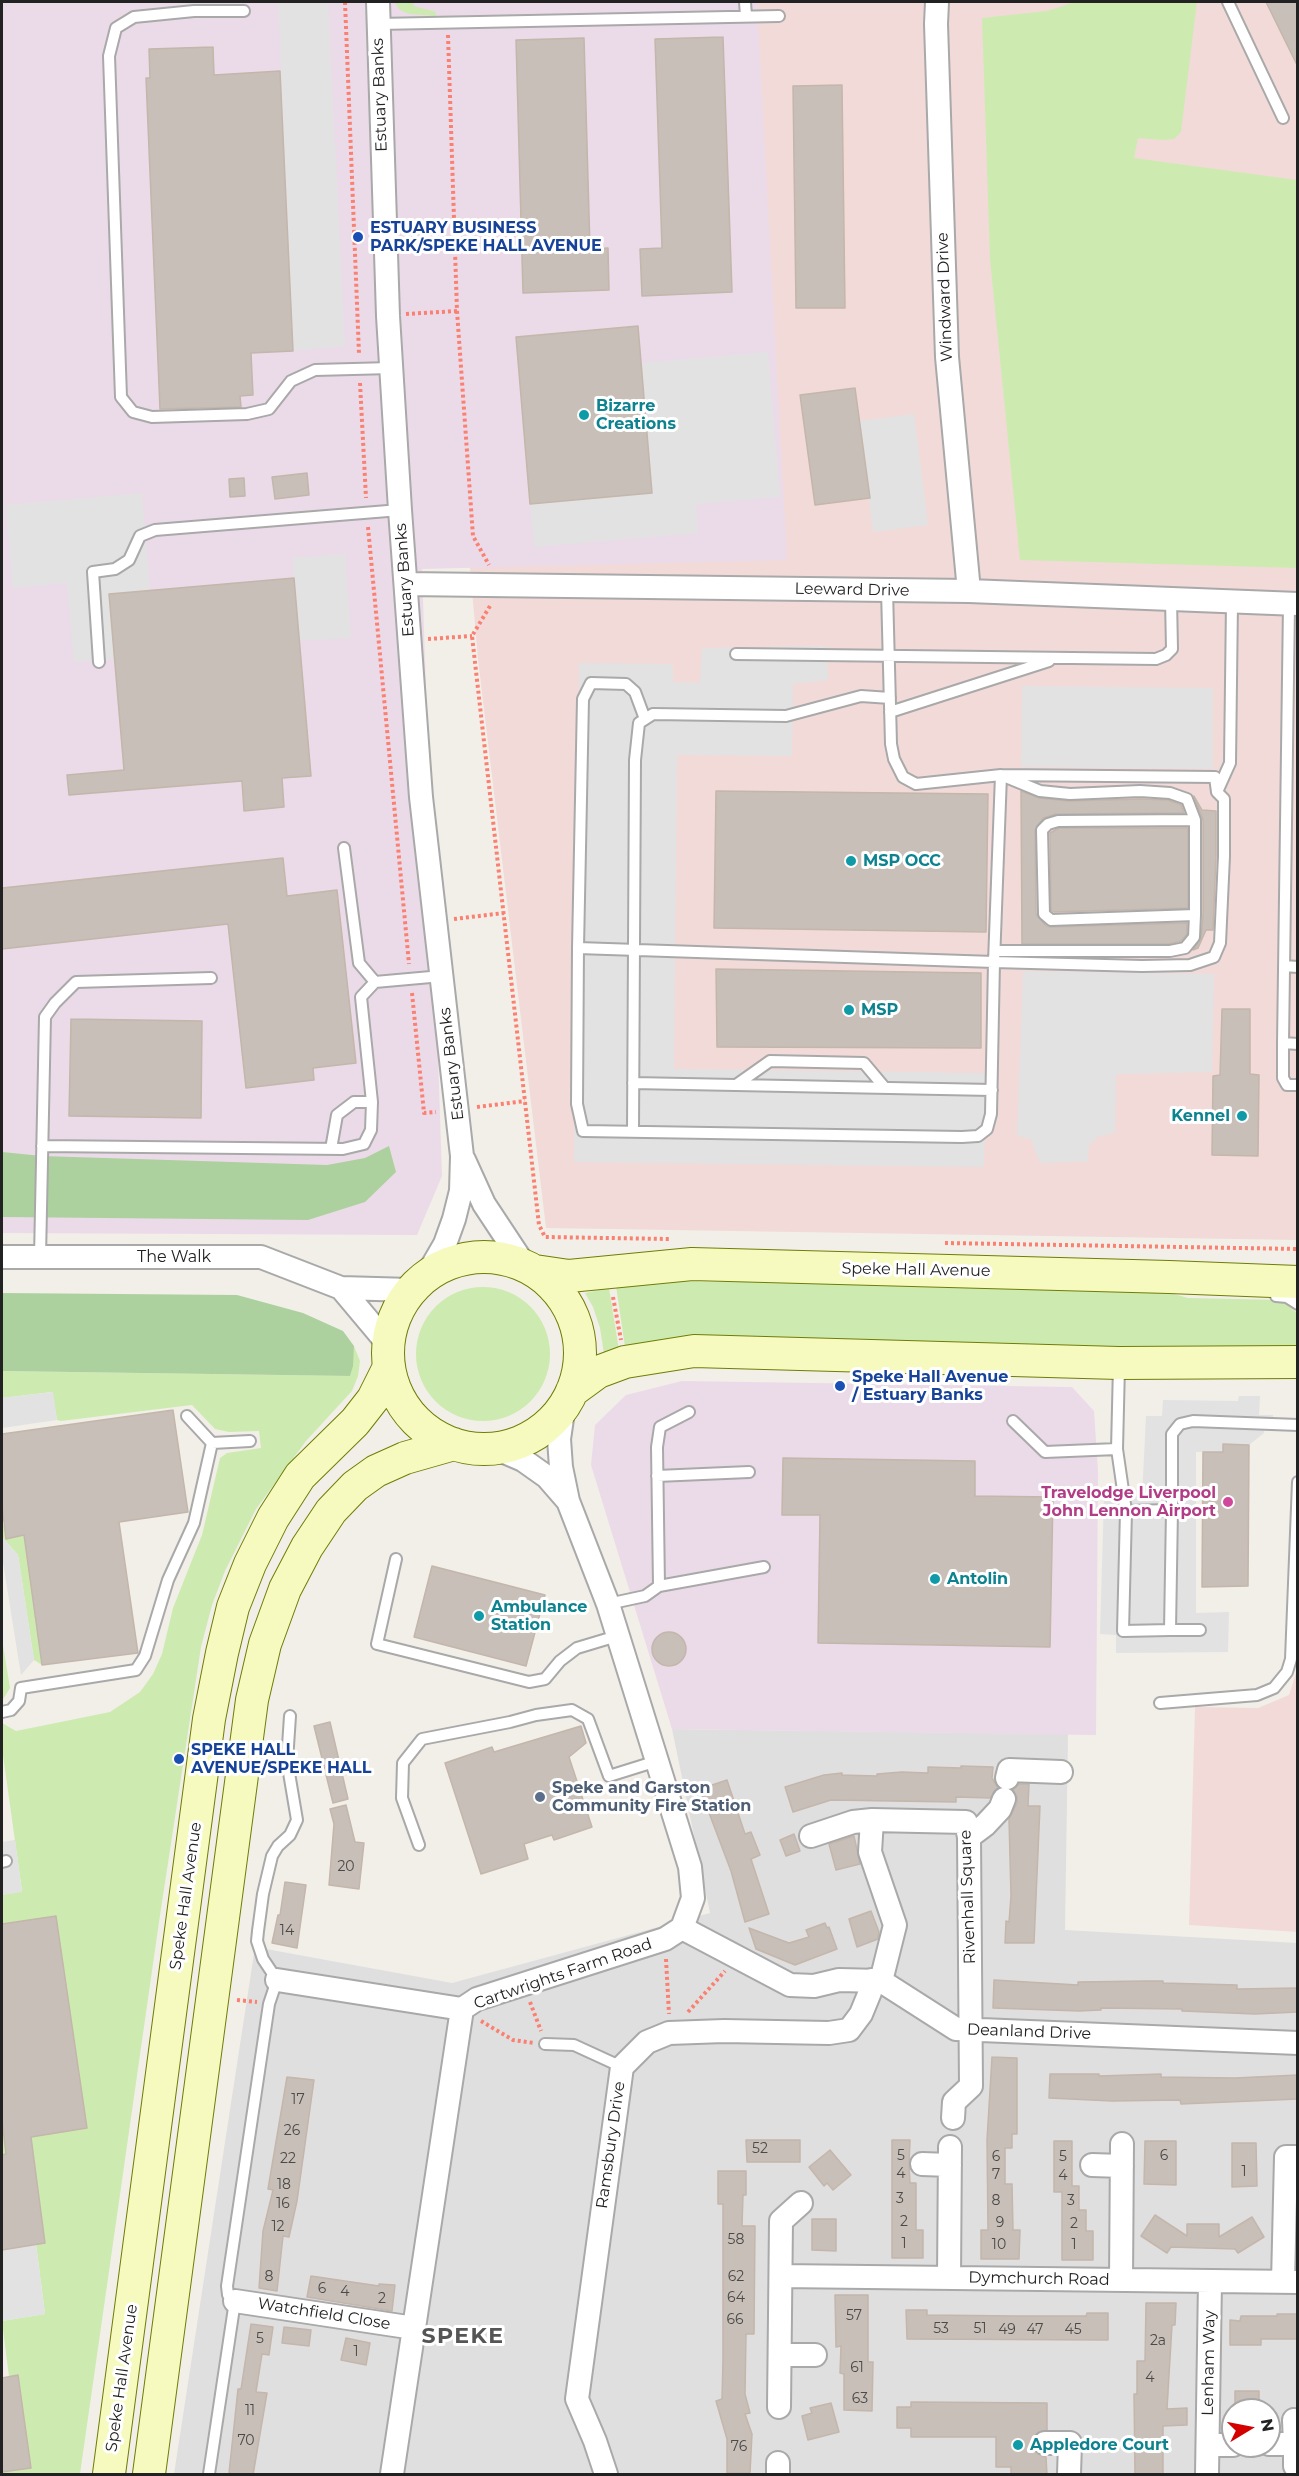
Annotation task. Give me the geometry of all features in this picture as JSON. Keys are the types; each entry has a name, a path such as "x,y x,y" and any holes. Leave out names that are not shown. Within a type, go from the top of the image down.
{"street":[{"name":"Windward Drive","path":"937,2 947,357 969,591"},
{"name":"Estuary Banks","path":"378,13 391,368 421,797 462,1156 461,1191 446,1244 419,1282"},
{"name":"Leeward Drive","path":"406,584 969,591 1293,604"},
{"name":"Estuary Banks","path":"462,1156 484,1204 530,1268"},
{"name":"The Walk","path":"2,1257 261,1257 341,1288 419,1282"},
{"path":"872,1820 870,1852 895,1925 876,1981 839,1980 814,1986 790,1985 737,1957 674,1934 693,1898 690,1867 608,1604 568,1501 561,1467 559,1439 568,1398 577,1376 580,1346 573,1317 558,1291 530,1268 499,1258 472,1257 446,1264 419,1282 395,1315 388,1355 395,1389 409,1412 429,1431 454,1444 474,1448 495,1448 522,1441 546,1426 568,1398 598,1372 625,1362 694,1351 1119,1363 1298,1362"},
{"name":"Speke Hall Avenue","path":"530,1268 569,1276 692,1264 1180,1282 1298,1282"},
{"name":"The Walk","path":"341,1288 388,1355"},
{"name":"Speke Hall Avenue","path":"109,2475 208,1730 233,1607 249,1564 273,1518 300,1476 355,1422 373,1399 388,1355"},
{"path":"149,2475 252,1700 265,1644 285,1589 307,1547 331,1511 354,1485 376,1471 405,1458 454,1444"},
{"path":"495,1448 523,1460 547,1477 568,1501"},
{"path":"969,1837 985,1825 1000,1809 1009,1770 1061,1772"},
{"name":"Rivenhall Square","path":"811,1836 853,1822 872,1820 966,1822 969,1837 971,2086 954,2102 953,2118"},
{"name":"Cartwrights Farm Road","path":"392,2475 462,2009 477,1999 674,1934"},
{"path":"277,1980 462,2009"},
{"name":"Deanland Drive","path":"876,1981 956,2029 1298,2043"},
{"name":"Ramsbury Drive","path":"606,2475 596,2441 577,2399 622,2067 647,2042 669,2033 724,2031 829,2033 849,2030 861,2014 876,1981"},
{"path":"1092,2165 1122,2155 1121,2280"},
{"path":"921,2164 950,2156 949,2278"},
{"path":"1290,2282 1286,2157 1298,2157"},
{"path":"779,2407 781,2221 801,2203"},
{"name":"Dymchurch Road","path":"781,2276 1290,2282"},
{"name":"Lenham Way","path":"1207,2475 1210,2281"},
{"name":"Watchfield Close","path":"235,2301 414,2328"},
{"path":"780,2355 815,2355"},
{"path":"1281,2449 1295,2455 1294,2420"},
{"path":"1045,2443 1070,2443 1069,2475"},
{"path":"1208,2445 1221,2445"}],"lane":[{"path":"745,2 746,16"},
{"path":"1228,2 1283,118"},
{"path":"244,11 194,11 134,16 116,28 109,56 121,397 133,412 152,417 247,414 269,410 291,381 315,370 391,368"},
{"path":"378,13 779,16"},
{"path":"99,662 93,572 115,569 129,560 140,537 155,530 400,510"},
{"path":"887,590 891,744 894,759 903,777 916,784 1001,775 1215,777 1217,792 1224,799 1220,943 1214,957 1190,965 1152,966 994,956"},
{"path":"736,654 1156,659 1166,655 1172,649 1171,599"},
{"path":"1217,792 1230,763 1232,602"},
{"path":"1293,604 1283,1078 1287,1085 1298,1085"},
{"path":"890,712 1058,658"},
{"path":"645,719 635,692 626,684 591,683 583,699 577,1104 583,1131 978,1136 987,1129 991,1114 992,1090 994,956 1001,775"},
{"path":"633,1131 635,760 639,723 652,714 786,716 861,696 890,698"},
{"path":"578,948 994,956 1170,951 1185,948 1194,937 1196,915 1195,820 1187,799 1170,793 1140,790 1070,794 1040,791 1001,775"},
{"path":"1195,820 1058,821 1048,824 1042,830 1044,914 1051,920 1196,915"},
{"path":"344,848 359,963 375,982"},
{"path":"1284,966 1298,967"},
{"path":"42,1146 343,1149 364,1144 371,1130 372,1102 362,997 375,982 441,976"},
{"path":"40,1257 45,1017 76,982 211,978"},
{"path":"1283,1043 1298,1044"},
{"path":"736,1085 770,1061 782,1061 864,1063 885,1088"},
{"path":"633,1083 992,1090"},
{"path":"331,1149 337,1115 354,1102 372,1102"},
{"path":"1261,1295 1287,1297 1298,1304"},
{"path":"1119,1363 1117,1449 1126,1510 1123,1631 1200,1630"},
{"path":"659,1586 657,1447 660,1428 689,1412"},
{"path":"187,1416 212,1443"},
{"path":"1013,1421 1045,1452 1117,1449"},
{"path":"1170,1630 1172,1434 1180,1424 1193,1421 1298,1425"},
{"path":"212,1443 250,1441"},
{"path":"2,1712 11,1710 19,1701 21,1688 136,1670 145,1656 168,1580 194,1523 204,1470 212,1443"},
{"path":"657,1476 749,1472"},
{"path":"1160,1703 1257,1695 1274,1688 1287,1672 1291,1659 1298,1482"},
{"path":"1126,1510 1172,1510"},
{"path":"396,1559 377,1644 529,1682 545,1678 560,1661 578,1648 617,1636"},
{"path":"608,1604 645,1596 659,1586 764,1567"},
{"path":"419,1845 402,1798 403,1763 422,1739 510,1722 536,1714 572,1710 588,1719 609,1776 657,1761"},
{"path":"208,2475 235,2301 228,2295 227,2286 269,2004 277,1980 263,1959 257,1941 263,1894 272,1856 278,1846 290,1835 297,1820 287,1761 290,1716"},
{"path":"545,2044 574,2045 622,2067"}],"path":[{"path":"601,1238 625,1362"},
{"path":"669,2033 674,1934"},
{"path":"669,2033 737,1957"},
{"path":"462,2009 513,2040 545,2044 524,1984"},
{"path":"213,1997 269,2004"}],"shaded area":[{"path":"2,2 757,2 787,560 422,569 442,1176 417,1235 2,1233"},
{"path":"278,2 328,2 345,346 293,351"},
{"path":"449,2 1297,2 1297,1240 546,1228 478,659 446,293"},
{"path":"768,352 780,497 696,504 698,533 534,547 530,504 652,493 641,363"},
{"path":"914,414 928,525 873,532 859,421"},
{"path":"142,493 150,590 109,594 115,659 74,662 67,583 13,588 6,505"},
{"path":"345,554 351,638 298,641 292,558"},
{"path":"827,646 828,680 793,684 792,756 677,755 674,1069 985,1073 984,1167 574,1162 579,663 673,664 673,682 700,683 702,648"},
{"path":"1022,686 1213,688 1213,769 1021,767"},
{"path":"1023,971 1214,974 1212,1072 1116,1074 1115,1133 1099,1136 1089,1145 1088,1161 1040,1163 1031,1139 1017,1136"},
{"path":"682,1381 1072,1387 1094,1411 1098,1471 1096,1735 672,1729 591,1465 595,1425 626,1395"},
{"path":"53,1392 57,1420 2,1428 2,1398"},
{"path":"1239,1396 1260,1396 1259,1415 1273,1415 1273,1424 1264,1425 1264,1433 1249,1445 1223,1444 1223,1452 1196,1452 1196,1613 1229,1612 1228,1652 1116,1653 1116,1635 1100,1634 1104,1496 1142,1497 1146,1416 1162,1416 1163,1400 1238,1401"},
{"path":"2,1537 18,1555 34,1660 21,1675 2,1556"},
{"path":"1297,1670 1297,1932 1189,1925 1195,1707 1258,1708 1289,1695"},
{"path":"672,1729 1068,1734 1065,1930 1297,1943 1297,2474 174,2474 255,1947 452,1983 710,1913"},
{"path":"15,1840 22,1892 2,1895 2,1842"},
{"path":"36,2244 45,2314 2,2321 2,2250"}],"green space":[{"path":"394,2 413,2 414,6 436,12 436,16 409,14 400,10"},
{"path":"1075,2 1197,2 1181,132 1174,139 1138,138 1134,158 1297,180 1297,568 1020,560 990,259 982,18 1047,11"},
{"path":"389,1146 396,1172 365,1202 308,1220 2,1217 2,1152 42,1156 327,1165 365,1158"},
{"path":"665,1281 1149,1287 1188,1298 1282,1300 1297,1313 1297,1349 625,1347 616,1286"},
{"path":"483,1287 509,1292 530,1307 545,1328 550,1354 545,1380 530,1401 509,1416 483,1421 457,1416 436,1401 421,1380 416,1354 421,1328 436,1307 457,1292"},
{"path":"609,1288 619,1350 604,1354 600,1328 593,1307 585,1293"},
{"path":"2,1293 237,1295 303,1313 343,1331 354,1346 353,1366 350,1376 2,1371"},
{"path":"354,1346 360,1361 358,1376 352,1391 306,1441 256,1509 225,1571 212,1605 201,1647 80,2474 2,2474 2,2472 31,2467 18,2376 9,2377 2,2321 45,2314 36,2244 45,2243 33,2151 2,2155 2,2135 4,2134 5,2140 87,2128 56,1916 2,1924 2,1895 22,1891 2,1748 2,1723 16,1731 110,1712 140,1692 153,1674 162,1654 173,1608 202,1535 220,1458 227,1453 261,1448 259,1431 229,1432 215,1429 192,1405 57,1420 52,1392 2,1398 2,1371 350,1376"},
{"path":"2,1525 4,1525 7,1538 24,1535 42,1665 34,1660 18,1555 2,1537"},
{"path":"2,1645 10,1688 2,1701"}],"building":[{"path":"1266,2 1298,2 1298,67"},
{"path":"723,37 732,292 642,296 640,249 662,248 655,39"},
{"path":"584,38 590,249 608,248 609,290 523,293 516,40"},
{"path":"213,47 214,75 280,71 293,351 251,353 253,395 240,396 241,407 160,409 146,78 150,78 149,49"},
{"path":"842,85 845,308 796,308 793,86"},
{"name":"Bizarre Creations","path":"638,326 652,493 530,504 516,337"},
{"path":"855,388 870,498 815,505 800,395"},
{"path":"307,473 309,495 275,499 272,477"},
{"path":"244,478 245,496 230,497 229,479"},
{"path":"294,578 311,776 282,778 284,807 244,811 242,781 69,795 67,775 124,770 109,594"},
{"name":"MSP OCC","path":"716,791 988,794 986,932 714,928"},
{"path":"1021,791 1039,798 1069,801 1168,800 1181,805 1184,813 1056,814 1043,818 1035,830 1036,914 1046,926 1187,923 1187,934 1181,941 1169,944 1022,944"},
{"path":"1194,796 1202,810 1216,811 1216,856 1213,930 1206,930 1198,948 1193,950 1201,938 1203,915 1203,820"},
{"path":"1059,828 1188,828 1188,908 1054,912 1051,910 1050,833"},
{"path":"283,858 287,896 337,890 356,1063 313,1068 314,1080 246,1088 228,924 2,949 2,888"},
{"name":"MSP","path":"716,969 981,973 981,1048 717,1047"},
{"name":"Kennel","path":"1222,1009 1250,1009 1250,1074 1259,1075 1258,1156 1212,1155 1213,1076 1220,1075"},
{"path":"71,1019 202,1021 201,1118 69,1116"},
{"path":"173,1410 188,1512 119,1522 138,1653 42,1665 24,1535 6,1539 2,1505 2,1434"},
{"path":"1223,1444 1249,1445 1248,1586 1202,1587 1203,1452 1223,1452"},
{"name":"Antolin","path":"783,1458 975,1461 975,1496 1053,1497 1050,1647 818,1643 820,1515 782,1515"},
{"name":"Ambulance Station","path":"432,1566 545,1595 526,1666 414,1637"},
{"path":"669,1632 681,1637 686,1649 681,1661 669,1666 657,1661 652,1649 657,1637"},
{"path":"330,1722 348,1799 333,1803 314,1726"},
{"path":"581,1726 586,1743 569,1757 592,1827 554,1840 552,1835 524,1844 528,1859 481,1874 445,1763 492,1747 494,1752"},
{"path":"961,1766 993,1767 992,1778 998,1788 990,1798 956,1797 956,1802 831,1800 793,1812 785,1787 824,1775 842,1773 842,1775 877,1776 877,1774 902,1772 928,1773 928,1767 961,1768"},
{"path":"727,1780 745,1834 751,1832 760,1855 751,1859 769,1914 745,1922 731,1871 700,1789"},
{"path":"1019,1784 1029,1784 1028,1806 1040,1806 1034,1943 1005,1943 1011,1896 1009,1819 1017,1803 1013,1790"},
{"path":"346,1805 355,1842 364,1843 359,1889 329,1885 334,1824 330,1809"},
{"path":"794,1834 800,1851 786,1856 780,1840"},
{"path":"854,1836 860,1864 836,1870 829,1844"},
{"path":"285,1882 306,1885 297,1948 272,1943 278,1915 280,1915"},
{"path":"871,1911 879,1932 878,1939 857,1947 849,1919"},
{"path":"56,1916 87,2128 31,2137 45,2243 2,2250 2,2155 6,2154 2,2120 2,1924"},
{"path":"825,1923 827,1928 829,1927 837,1949 795,1965 756,1949 749,1928 789,1943 809,1937 806,1930"},
{"path":"994,1980 1078,1985 1078,1982 1163,1981 1163,1983 1237,1985 1237,1989 1298,1988 1298,2012 1255,2014 1182,2011 1182,2009 1101,2008 1101,2010 1079,2011 993,2008"},
{"path":"992,2057 1017,2058 1017,2134 1012,2134 1012,2148 1005,2148 1005,2184 1012,2184 1013,2230 1020,2230 1019,2259 981,2259 981,2230 988,2230 987,2140"},
{"path":"1050,2074 1099,2074 1099,2076 1161,2074 1161,2077 1235,2078 1298,2075 1298,2099 1181,2104 1180,2100 1112,2101 1049,2098"},
{"path":"287,2077 314,2080 297,2201 289,2237 283,2236 277,2291 259,2288 263,2231 273,2190 268,2189"},
{"path":"746,2140 800,2140 800,2162 747,2162"},
{"path":"892,2140 910,2140 910,2183 916,2183 916,2230 923,2230 923,2258 892,2258"},
{"path":"1054,2141 1072,2141 1072,2186 1079,2186 1079,2210 1086,2210 1086,2231 1093,2231 1093,2260 1062,2260 1062,2192 1054,2192"},
{"path":"1145,2141 1176,2141 1176,2185 1144,2184"},
{"path":"1232,2143 1256,2143 1257,2186 1232,2187"},
{"path":"830,2150 851,2175 833,2190 827,2183 824,2186 809,2167"},
{"path":"718,2171 746,2171 742,2226 755,2226 754,2334 746,2334 745,2394 750,2413 745,2414 752,2434 750,2473 727,2473 727,2439 716,2401 722,2399 723,2359 723,2204 718,2204"},
{"path":"1155,2215 1187,2236 1187,2224 1219,2224 1219,2237 1252,2217 1264,2237 1238,2253 1235,2249 1171,2247 1167,2253 1141,2236"},
{"path":"812,2219 836,2219 836,2251 812,2250"},
{"path":"311,2276 379,2286 379,2284 395,2285 392,2311 307,2297"},
{"path":"835,2295 868,2295 868,2362 873,2362 872,2411 844,2410 844,2374 840,2373 841,2346 836,2347"},
{"path":"1146,2303 1176,2303 1175,2325 1172,2325 1167,2409 1187,2408 1187,2425 1163,2426 1163,2475 1135,2475 1134,2394 1137,2394 1137,2361 1145,2361"},
{"path":"906,2310 927,2310 927,2315 1086,2316 1087,2313 1108,2313 1108,2340 907,2339"},
{"path":"1277,2314 1298,2314 1298,2339 1261,2339 1261,2345 1230,2345 1230,2320 1240,2321 1241,2316 1277,2316"},
{"path":"251,2324 273,2327 269,2355 262,2354 256,2392 267,2393 253,2475 239,2475 229,2473 238,2389 241,2389"},
{"path":"284,2327 311,2330 309,2346 282,2343"},
{"path":"346,2338 370,2343 366,2365 341,2360"},
{"path":"18,2375 31,2468 2,2472 2,2378"},
{"path":"1235,2391 1259,2391 1259,2398 1235,2398"},
{"name":"Appledore Court","path":"911,2402 1047,2403 1047,2430 1038,2432 1032,2442 1033,2449 1046,2457 1047,2475 1011,2475 1011,2467 996,2467 996,2437 911,2437 911,2428 897,2428 897,2407 911,2407"},
{"path":"831,2403 839,2432 808,2440 802,2416 812,2413 810,2408"}],"place":[{"name":"ESTUARY BUSINESS PARK/SPEKE HALL AVENUE","path":"358,237"},
{"name":"Bizarre Creations","path":"584,415"},
{"name":"MSP OCC","path":"851,861"},
{"name":"MSP","path":"849,1010"},
{"name":"Kennel","path":"1242,1116"},
{"name":"Speke Hall Avenue / Estuary Banks","path":"840,1386"},
{"name":"Travelodge Liverpool John Lennon Airport","path":"1228,1502"},
{"name":"Antolin","path":"935,1579"},
{"name":"Ambulance Station","path":"479,1616"},
{"name":"SPEKE HALL AVENUE/SPEKE HALL","path":"179,1759"},
{"name":"Speke and Garston Community Fire Station","path":"540,1797"},
{"name":"Appledore Court","path":"1018,2445"}],"district":[{"name":"SPEKE","path":"463,2337"}]}
